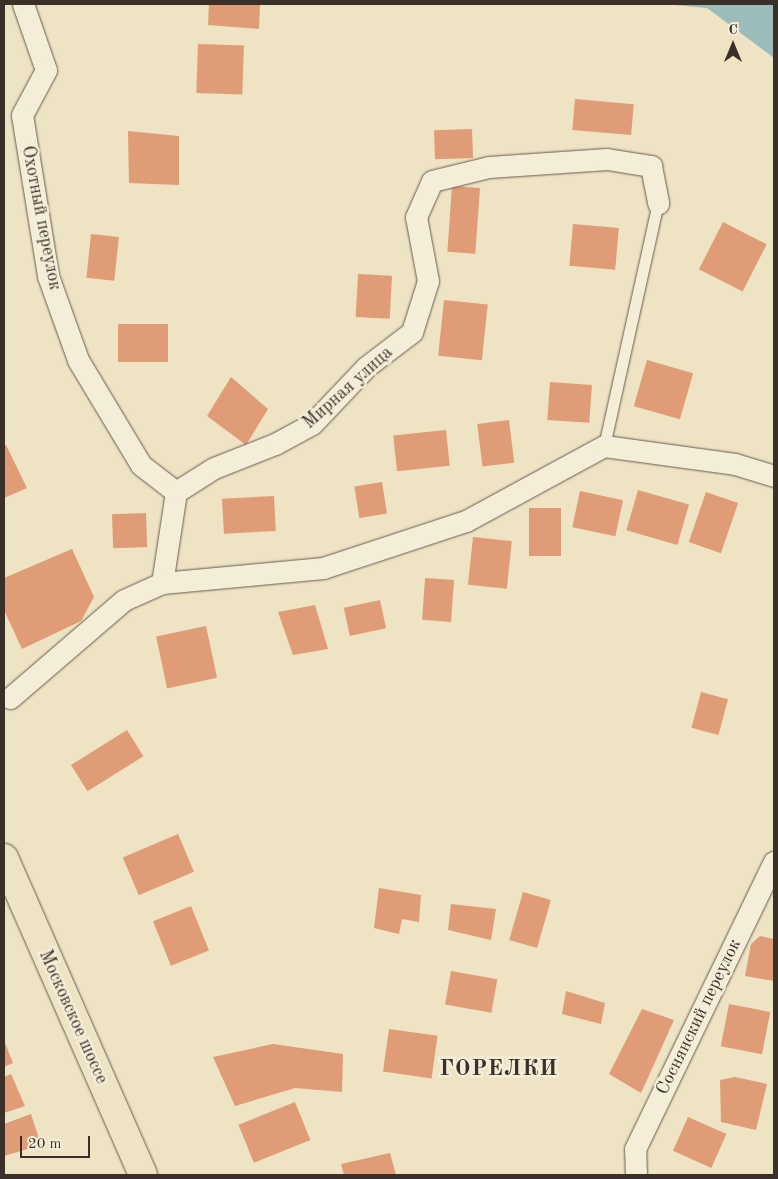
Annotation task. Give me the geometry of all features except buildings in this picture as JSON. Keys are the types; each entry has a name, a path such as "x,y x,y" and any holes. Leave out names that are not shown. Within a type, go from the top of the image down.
{"main road":[{"name":"Московское шоссе","path":"4,858 143,1175"}],"street":[{"name":"Охотный переулок","path":"23,4 46,70 22,115 48,276 78,360 141,465 176,492"},
{"name":"Мирная улица","path":"176,492 214,468 275,444 312,424 366,367 412,332 428,281 416,217 432,182 489,168 607,159 651,166 658,203"},
{"path":"6,696 124,600 162,583 323,568 466,521 604,446 735,464 774,476"},
{"path":"162,583 176,492"},
{"name":"Соснянский переулок","path":"636,1175 636,1149 774,862"}],"lane":[{"path":"604,446 658,203"}],"water":[{"path":"664,4 774,4 774,58 707,8"}],"district":[{"name":"ГОРЕЛКИ","path":"499,1070"}]}
